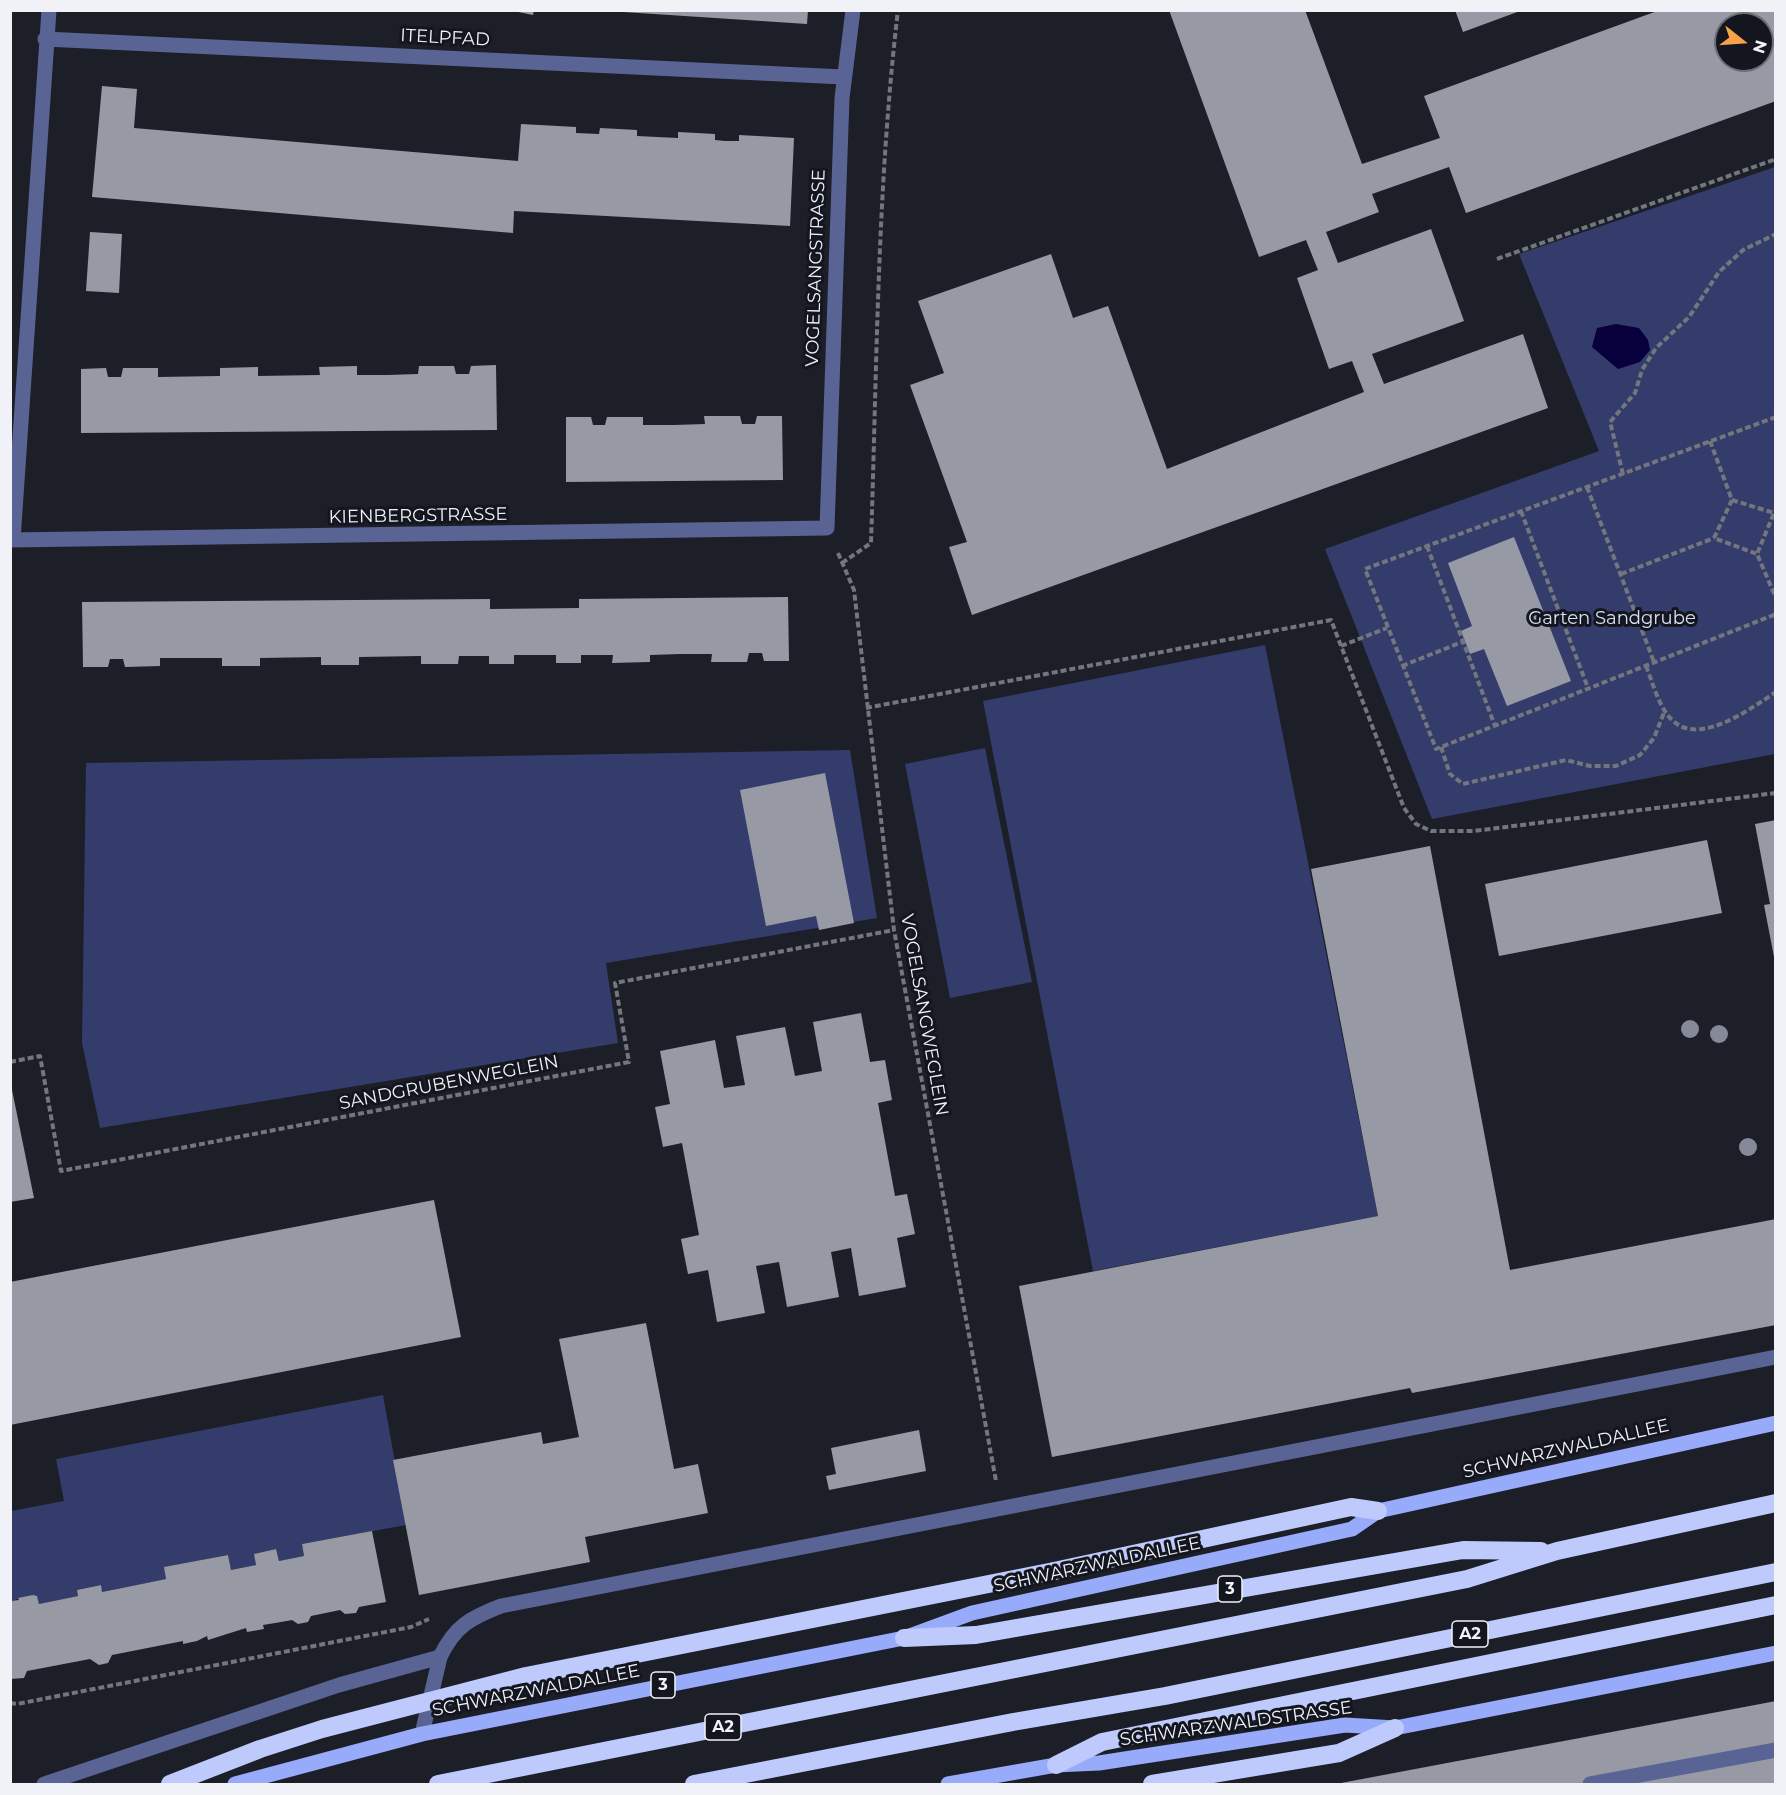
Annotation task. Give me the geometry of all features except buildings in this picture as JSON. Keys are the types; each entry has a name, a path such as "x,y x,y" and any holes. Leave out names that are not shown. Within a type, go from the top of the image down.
{"highway":[{"name":"A2","path":"438,1785 1467,1579 1557,1551 1776,1503"},
{"path":"170,1785 260,1749 322,1729 526,1676 1054,1570 1351,1507 1378,1511"},
{"name":"3","path":"904,1638 975,1635 1463,1550 1557,1551"},
{"name":"A2","path":"694,1785 1013,1722 1165,1696 1776,1572"},
{"path":"1056,1765 1102,1742 1776,1605"},
{"path":"1152,1785 1339,1754 1395,1728"}],"main road":[{"name":"SCHWARZWALDALLEE","path":"235,1785 422,1734 904,1638 972,1612 1352,1529 1378,1511 1776,1423"},
{"name":"SCHWARZWALDSTRASSE","path":"948,1785 1056,1765 1099,1763 1345,1725 1395,1728 1776,1653"},
{"path":"277,1785 291,1769"}],"street":[{"path":"12,540 45,39 49,10"},
{"name":"VOGELSANGSTRASSE","path":"827,528 844,77 853,10"},
{"name":"ITELPFAD","path":"45,39 844,77"},
{"name":"KIENBERGSTRASSE","path":"12,540 827,528"},
{"name":"SCHWARZWALDALLEE","path":"422,1734 440,1657 450,1636 466,1622 501,1606 1776,1357"},
{"path":"44,1785 339,1685 440,1657"},
{"path":"1590,1785 1776,1750"}],"path":[{"path":"842,564 871,543 877,301 889,91 898,10"},
{"path":"1497,259 1776,159"},
{"path":"1623,474 1610,422 1635,393 1647,363 1656,348 1689,317 1719,272 1743,250 1776,234"},
{"path":"1776,417 1365,569 1436,749 1776,614"},
{"path":"1710,441 1732,500 1714,538"},
{"path":"1587,487 1654,662"},
{"path":"1732,500 1775,512 1757,554"},
{"path":"1521,511 1588,688"},
{"name":"VOGELSANGWEGLEIN","path":"827,528 854,590 866,708 894,930 1001,1508"},
{"path":"1621,574 1714,538 1757,554 1776,598"},
{"path":"1427,546 1495,726"},
{"path":"866,708 1331,620 1404,808 1416,824 1431,831 1473,831 1776,793"},
{"path":"1341,646 1388,628"},
{"path":"1402,666 1462,642"},
{"path":"1646,666 1665,710 1677,724 1698,729 1742,715 1776,692"},
{"path":"1441,747 1450,774 1463,784 1566,759 1590,766 1616,766 1640,755 1654,738 1665,710"},
{"name":"SANDGRUBENWEGLEIN","path":"10,1062 40,1056 61,1172 629,1062 615,983 894,930"},
{"path":"10,1703 16,1704 411,1627 438,1616 466,1622"}],"green space":[{"name":"Garten Sandgrube","path":"1775,167 1775,754 1432,819 1325,549 1599,451 1519,254"},
{"path":"1265,645 1378,1216 1093,1271 983,701"},
{"path":"985,748 1032,982 950,998 905,764"},
{"path":"850,750 877,918 606,963 618,1043 100,1128 82,1043 86,763"},
{"path":"383,1395 406,1525 302,1544 304,1556 279,1561 276,1549 255,1554 256,1565 231,1570 228,1555 165,1567 166,1579 102,1592 100,1585 77,1590 78,1596 39,1604 37,1597 33,1595 11,1601 11,1511 64,1501 56,1459"}],"shaded area":[{"path":"1616,324 1639,328 1648,340 1650,350 1640,362 1618,369 1592,347 1597,328"}]}
